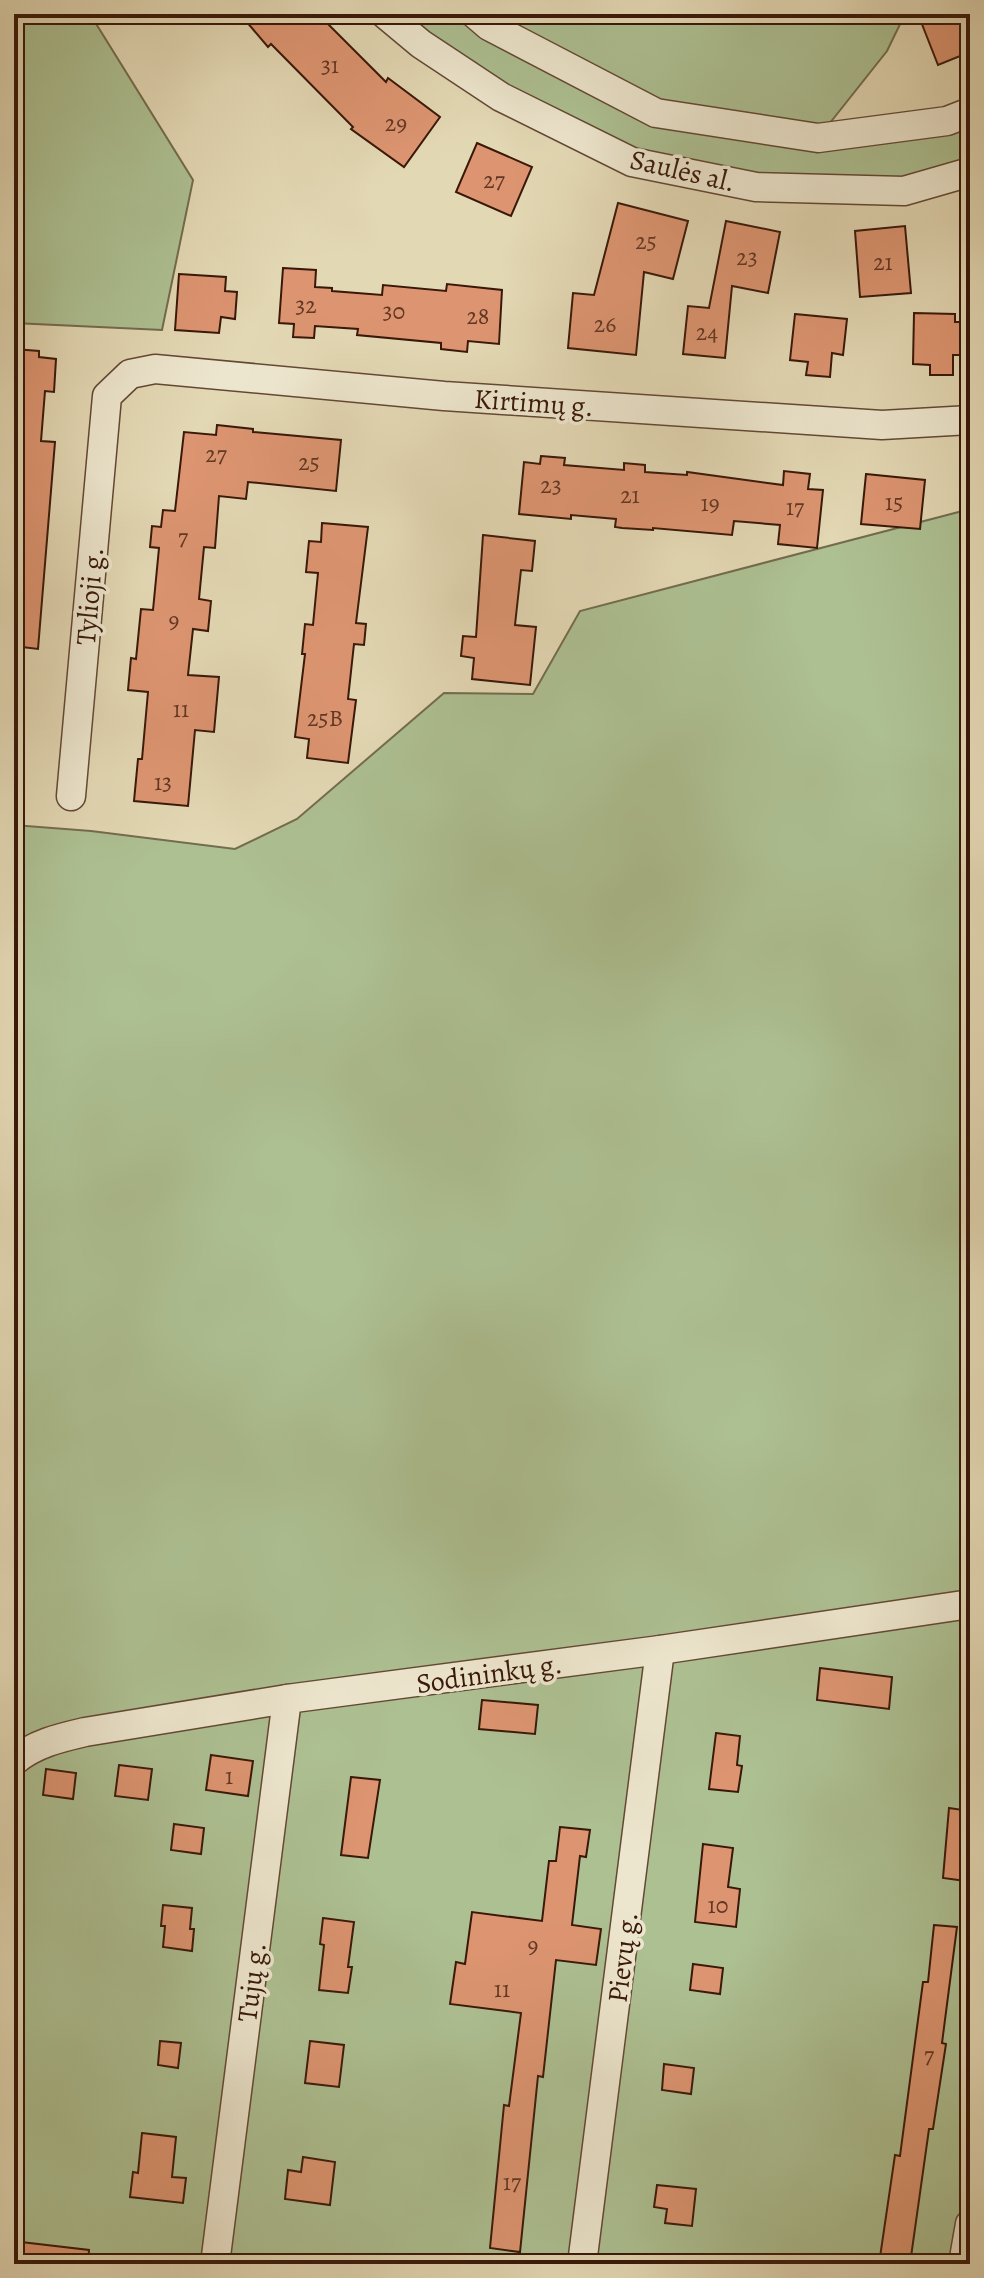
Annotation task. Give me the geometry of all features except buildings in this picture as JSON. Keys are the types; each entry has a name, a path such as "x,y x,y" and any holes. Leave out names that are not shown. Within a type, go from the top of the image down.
{"street":[{"name":"Saulės al.","path":"475,14 489,26 656,113 818,138 947,121 970,112"},
{"name":"Saulės al.","path":"387,15 421,44 501,97 632,162 756,187 904,191 970,172"},
{"name":"Kirtimų g.","path":"107,396 130,374 155,369 444,396 882,425 970,420"},
{"name":"Tylioji g.","path":"71,796 107,396"},
{"name":"Sodininkų g.","path":"14,1761 23,1753 52,1740 85,1732 287,1699 660,1650 970,1604"},
{"name":"Pievų g.","path":"582,2264 660,1650"},
{"name":"Tujų g.","path":"215,2264 287,1699"},
{"path":"963,2264 970,2224"}],"green space":[{"path":"14,14 90,14 193,180 162,330 14,323"},
{"path":"416,14 469,14 563,72 814,143 970,119 970,163 900,179 759,181 639,153 506,91 421,32"},
{"path":"475,14 905,14 887,51 818,138 656,113"},
{"path":"970,509 970,2264 14,2264 14,825 235,849 297,819 444,693 533,694 580,611"}]}
